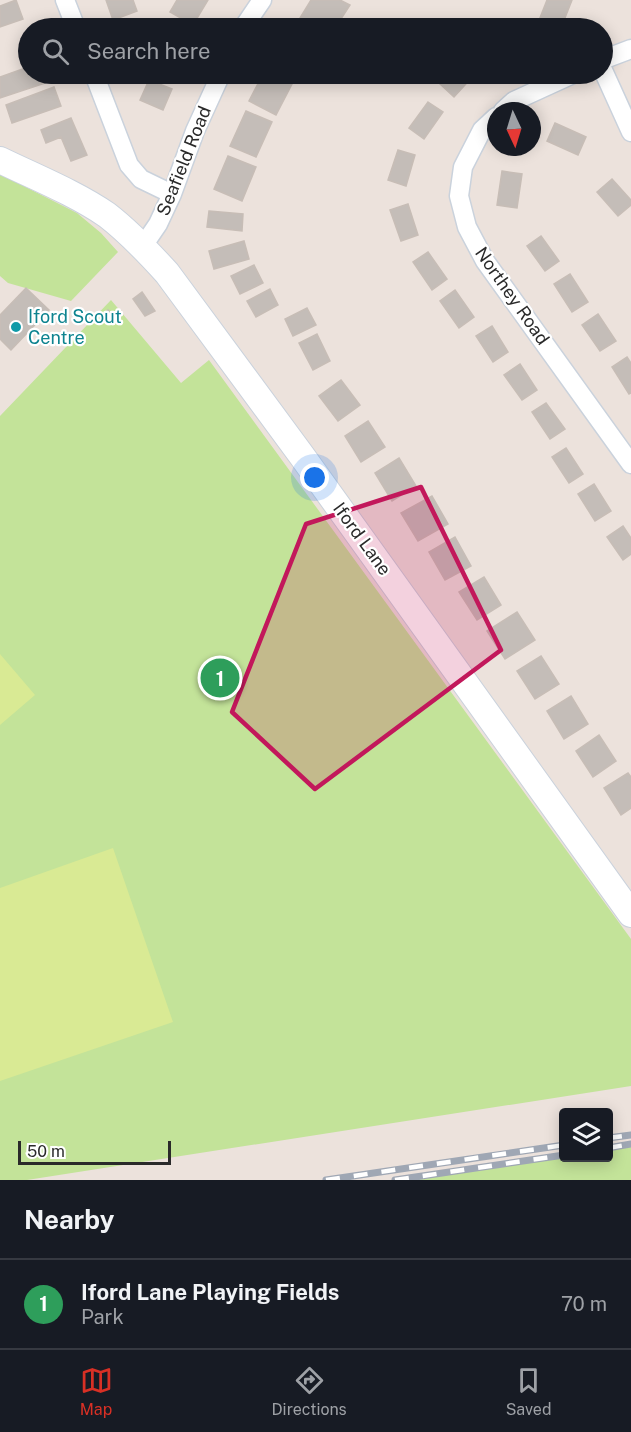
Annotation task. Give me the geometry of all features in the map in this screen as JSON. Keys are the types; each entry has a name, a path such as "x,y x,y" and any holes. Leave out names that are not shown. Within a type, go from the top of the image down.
{"street":[{"path":"65,0 72,18"},
{"path":"250,18 262,0"},
{"path":"613,56 631,49"},
{"path":"98,84 129,165 141,179 172,194"},
{"name":"Seafield Road","path":"143,246 158,224 172,194 195,131 216,84"},
{"path":"514,102 552,84"},
{"path":"610,84 631,132"},
{"name":"Northey Road","path":"487,125 482,130 463,167 459,196 467,227 485,261 631,464"},
{"name":"Iford Lane","path":"0,160 61,189 107,215 143,246 167,273 302,456 631,915"}],"highlighted area":[{"path":"421,487 501,650 315,789 232,712 306,524"}],"green space":[{"path":"0,174 77,213 101,233 118,252 71,301 8,283 0,276"},
{"path":"111,300 181,383 209,360 631,939 631,1086 27,1180 0,1180 0,416"},
{"path":"0,654 35,695 0,725"},
{"path":"113,848 173,1022 0,1081 0,888"},
{"path":"631,1144 631,1180 395,1180 559,1156 559,1162 613,1162 613,1147"}],"building":[{"path":"16,0 23,18 0,27 0,6"},
{"path":"106,0 133,0 137,11 112,18"},
{"path":"177,0 208,0 197,18 181,18 170,12"},
{"path":"311,0 340,0 350,5 342,18 300,18"},
{"path":"547,0 572,0 565,18 540,18"},
{"path":"18,71 18,84 42,84 0,98 0,77"},
{"path":"147,84 159,84 172,89 163,110 140,100"},
{"path":"258,84 292,84 276,115 249,101"},
{"path":"440,84 466,84 454,97"},
{"path":"54,87 61,106 12,123 6,105"},
{"path":"428,102 443,112 424,139 409,128"},
{"path":"246,111 272,122 256,157 230,146"},
{"path":"71,118 87,155 71,161 61,137 46,143 41,130"},
{"path":"555,123 586,137 578,155 547,141"},
{"path":"398,150 415,155 406,186 388,180"},
{"path":"228,156 256,167 242,201 214,189"},
{"path":"502,171 522,174 517,208 497,205"},
{"path":"612,179 631,200 631,205 618,216 597,192"},
{"path":"408,204 418,235 401,241 390,210"},
{"path":"209,211 243,214 242,231 207,227"},
{"path":"541,236 559,261 545,271 527,246"},
{"path":"244,241 249,259 214,269 209,251"},
{"path":"428,252 447,279 432,290 413,262"},
{"path":"254,265 263,283 240,294 231,276"},
{"path":"570,274 588,302 572,312 554,284"},
{"name":"Iford Scout Centre","path":"26,288 49,310 11,350 0,339 0,315"},
{"path":"270,289 278,305 256,317 247,301"},
{"path":"455,290 474,317 459,328 440,301"},
{"path":"142,292 155,311 145,316 133,299"},
{"path":"307,308 316,325 293,336 285,319"},
{"path":"108,310 115,319 109,323 103,315"},
{"path":"598,314 616,341 600,351 582,325"},
{"path":"492,326 508,352 493,362 476,336"},
{"path":"317,334 330,361 313,370 299,343"},
{"path":"627,357 631,363 631,393 629,394 612,367"},
{"path":"520,364 537,390 522,400 504,375"},
{"path":"341,380 360,405 338,421 319,396"},
{"path":"546,403 565,429 550,439 532,412"},
{"path":"368,421 385,447 361,462 345,436"},
{"path":"566,448 583,474 569,483 552,457"},
{"path":"399,458 416,486 392,501 375,473"},
{"path":"594,484 611,511 595,521 578,494"},
{"path":"432,496 448,524 418,541 401,513"},
{"path":"623,526 631,538 631,554 623,560 607,537"},
{"path":"455,537 471,566 445,580 429,552"},
{"path":"484,577 501,605 477,620 459,592"},
{"path":"517,612 535,640 505,659 487,631"},
{"path":"541,656 559,684 535,699 517,671"},
{"path":"571,696 588,724 564,739 547,711"},
{"path":"599,735 616,761 593,777 576,751"},
{"path":"628,773 631,777 631,808 621,815 604,788"}],"railway":[{"path":"613,1137 631,1135"},
{"path":"613,1147 631,1144"},
{"path":"326,1180 559,1146"},
{"path":"395,1180 559,1156"}],"place":[{"name":"Iford Scout Centre","path":"16,327"},
{"name":"Iford Lane Playing Fields","path":"220,678"}]}
